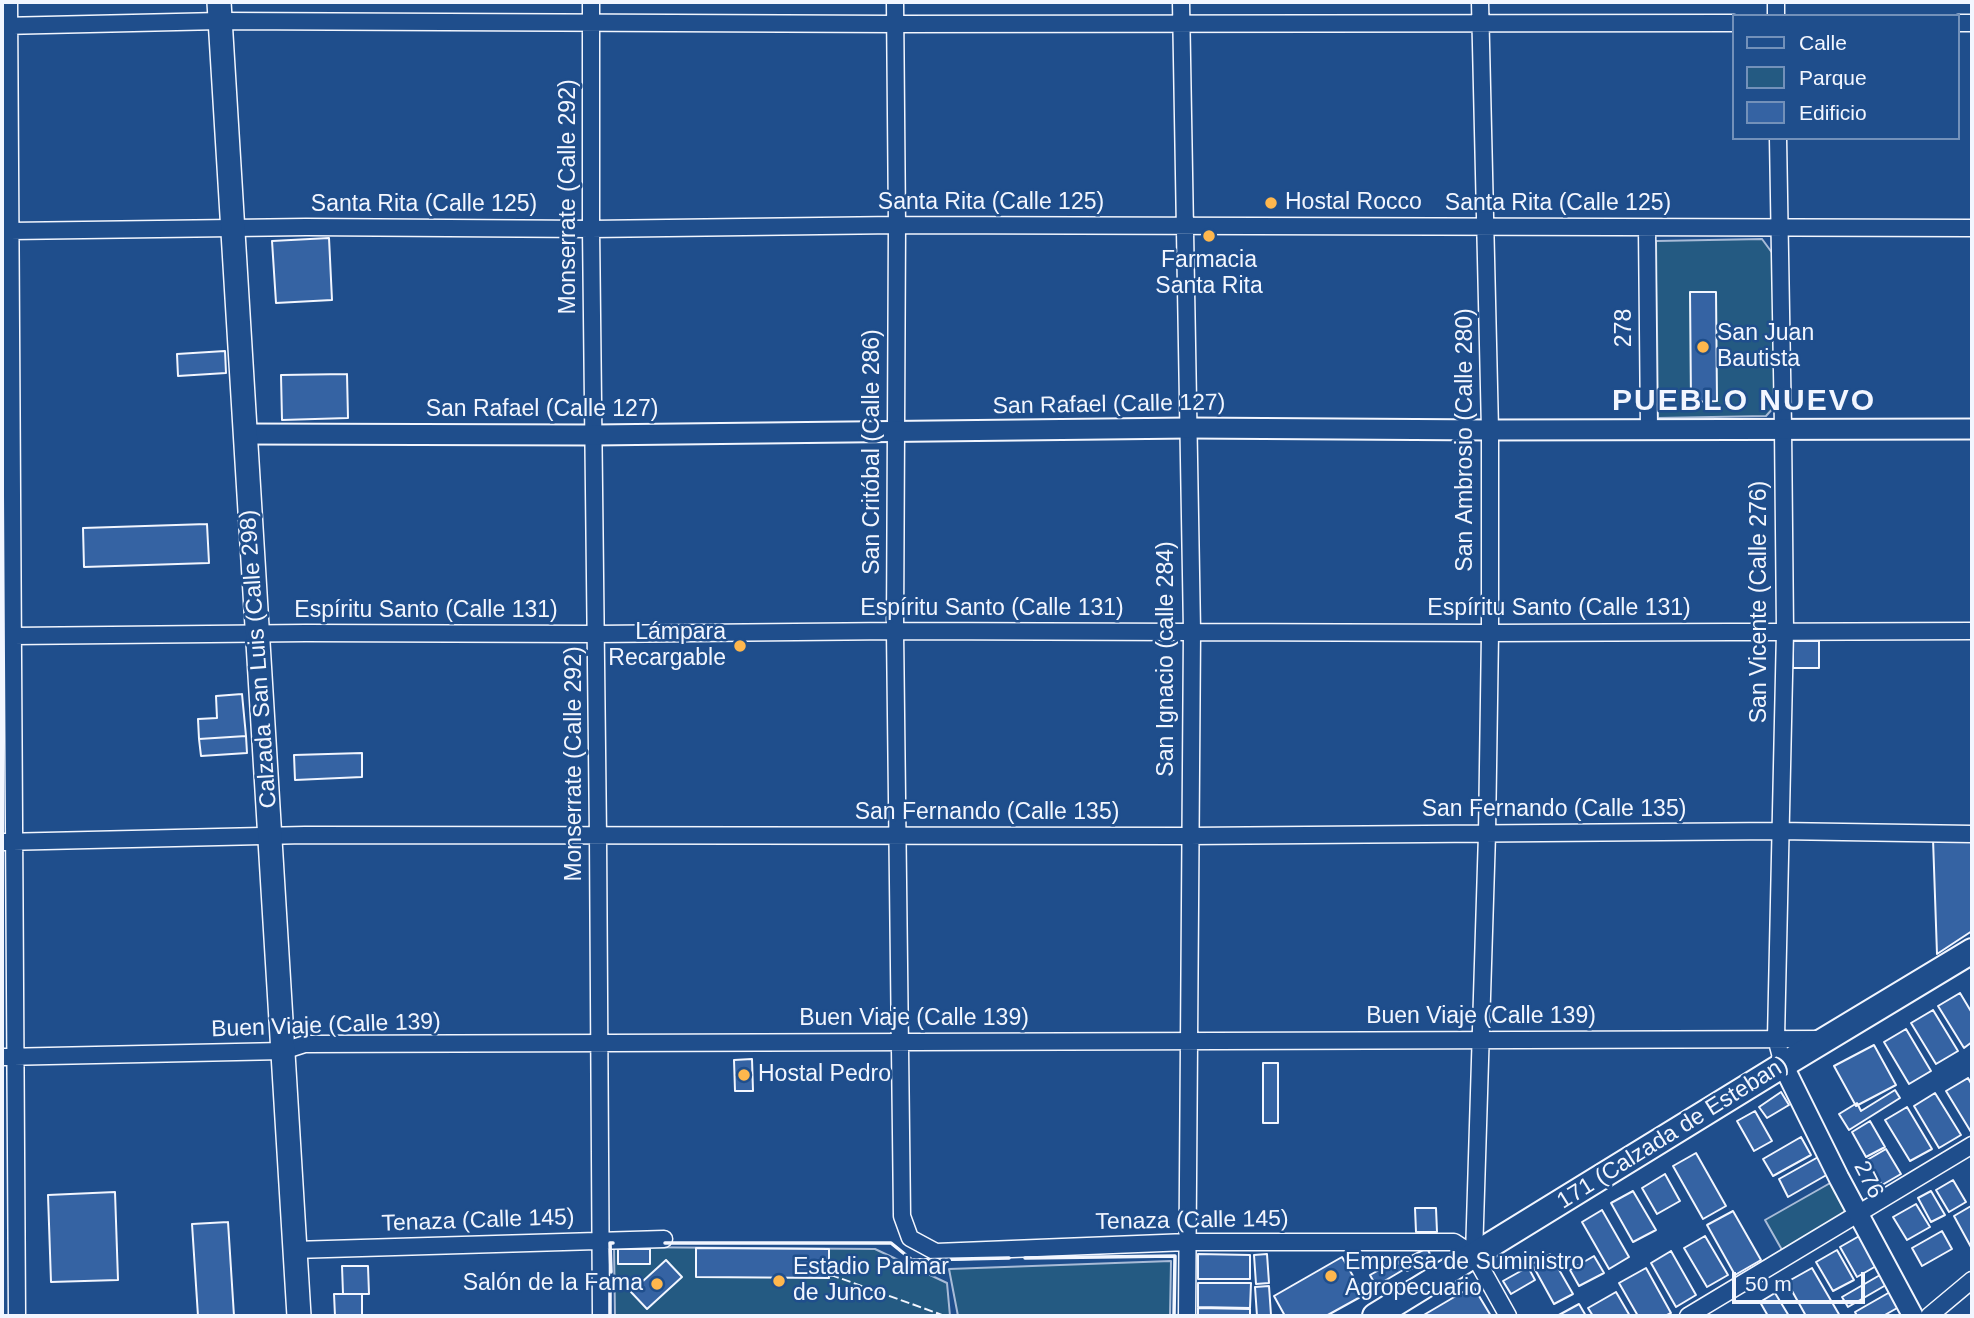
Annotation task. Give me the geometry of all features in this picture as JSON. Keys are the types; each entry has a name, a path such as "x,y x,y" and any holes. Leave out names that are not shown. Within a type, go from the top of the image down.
{"main road":[{"name":"Calzada San Luis (Calle 298)","path":"219,11 299,1316"},
{"name":"171 (Calzada de Esteban)","path":"1375,1316 1972,951"}],"street":[{"path":"9,2 5,26 10,231 13,636 8,842 9,1286 17,1316"},
{"name":"Monserrate (Calle 292)","path":"592,2 601,1316"},
{"name":"San Critóbal (Calle 286)","path":"895,2 895,631 902,1216 910,1238"},
{"name":"San Ignacio (calle 284)","path":"1181,2 1192,631 1187,1316"},
{"name":"San Ambrosio (Calle 280)","path":"1474,1255 1487,834 1490,633 1487,227 1480,2"},
{"path":"5,26 219,11 591,22 1732,23"},
{"name":"San Vicente (Calle 276)","path":"1778,140 1784,631 1776,1038 1783,1065"},
{"name":"Santa Rita (Calle 125)","path":"10,231 897,225 1972,228"},
{"name":"278","path":"1647,228 1649,429"},
{"name":"San Rafael (Calle 127)","path":"245,434 594,435 1189,428 1972,429"},
{"name":"Espíritu Santo (Calle 131)","path":"13,636 895,631 1972,631"},
{"name":"San Fernando (Calle 135)","path":"8,842 304,835 1189,836 1779,831 1972,834"},
{"name":"Buen Viaje (Calle 139)","path":"8,1057 283,1051 305,1044 1828,1039"},
{"name":"276","path":"1783,1065 1906,1313"},
{"path":"1688,1316 1972,1145"},
{"name":"Tenaza (Calle 145)","path":"910,1238 936,1252 1188,1242 1454,1241 1474,1255"},
{"name":"Tenaza (Calle 145)","path":"294,1250 664,1239"},
{"path":"1474,1255 1508,1316"},
{"path":"1930,1316 1972,1279"}],"green space":[{"path":"1762,239 1773,254 1775,406 1766,416 1658,418 1656,241"},
{"path":"1839,1178 1858,1215 1786,1257 1765,1220"},
{"name":"Estadio Palmar de Junco","path":"614,1247 875,1249 947,1283 950,1316 615,1316"},
{"path":"1171,1261 1170,1316 958,1316 949,1269"}],"building":[{"path":"329,238 332,300 276,303 272,241"},
{"name":"San Juan Bautista","path":"1690,292 1716,292 1717,401 1691,402"},
{"path":"225,351 226,373 178,376 177,354"},
{"path":"347,374 348,418 282,420 281,375"},
{"path":"207,524 209,563 84,567 83,528"},
{"path":"1793,641 1819,641 1819,668 1793,668"},
{"path":"242,694 246,736 199,739 198,719 217,718 216,696"},
{"path":"246,736 247,753 201,756 199,739"},
{"path":"362,753 362,777 295,780 294,755"},
{"path":"1972,838 1972,931 1937,954 1933,839"},
{"path":"1960,993 1972,1013 1972,1042 1964,1048 1938,1006"},
{"path":"1933,1010 1958,1051 1936,1064 1911,1023"},
{"path":"1906,1029 1931,1071 1909,1084 1884,1042"},
{"path":"1874,1045 1896,1085 1856,1106 1834,1066"},
{"name":"Hostal Pedro","path":"752,1059 753,1091 735,1091 734,1060"},
{"path":"1263,1063 1278,1063 1278,1123 1263,1123"},
{"path":"1968,1078 1972,1085 1971,1132 1946,1091"},
{"path":"1895,1090 1900,1098 1849,1130 1839,1114 1857,1103 1861,1111"},
{"path":"1781,1092 1789,1105 1767,1118 1759,1107"},
{"path":"1935,1093 1961,1135 1939,1148 1914,1106"},
{"path":"1907,1107 1932,1149 1910,1161 1885,1120"},
{"path":"1755,1111 1772,1141 1754,1151 1737,1121"},
{"path":"1870,1121 1885,1147 1866,1157 1852,1132"},
{"path":"1801,1137 1811,1155 1773,1176 1763,1159"},
{"path":"1886,1149 1901,1174 1882,1185 1867,1160"},
{"path":"1696,1153 1726,1206 1703,1219 1673,1166"},
{"path":"1820,1156 1830,1173 1788,1197 1779,1179"},
{"path":"1665,1174 1680,1201 1657,1214 1642,1188"},
{"path":"1953,1180 1966,1202 1949,1212 1936,1190"},
{"path":"1633,1191 1656,1230 1633,1242 1611,1203"},
{"path":"1931,1191 1945,1215 1931,1222 1918,1198"},
{"path":"115,1192 118,1280 51,1282 48,1195"},
{"path":"1916,1204 1930,1227 1907,1240 1893,1217"},
{"path":"1971,1206 1972,1209 1972,1249 1954,1216"},
{"path":"1415,1208 1436,1208 1437,1232 1416,1232"},
{"path":"1602,1210 1629,1257 1609,1269 1582,1222"},
{"path":"1733,1211 1761,1260 1735,1275 1707,1225"},
{"path":"228,1222 234,1316 198,1316 192,1224"},
{"path":"1942,1231 1952,1249 1922,1266 1912,1248"},
{"path":"1861,1235 1878,1265 1857,1277 1840,1247"},
{"path":"1705,1236 1728,1275 1707,1287 1684,1248"},
{"path":"696,1248 829,1249 829,1278 696,1277"},
{"path":"1427,1248 1432,1258 1407,1271 1402,1261"},
{"path":"618,1249 650,1249 650,1264 618,1264"},
{"path":"1837,1250 1854,1280 1833,1291 1816,1262"},
{"path":"1671,1251 1696,1295 1676,1307 1651,1263"},
{"path":"1198,1254 1250,1255 1250,1279 1198,1279"},
{"path":"1267,1254 1269,1283 1256,1284 1254,1255"},
{"path":"1550,1254 1573,1294 1554,1304 1532,1264"},
{"path":"1594,1256 1604,1273 1579,1286 1570,1270"},
{"name":"Empresa de Suministro Agropecuario","path":"1342,1257 1364,1295 1326,1316 1285,1316 1274,1296"},
{"name":"Salón de la Fama","path":"666,1260 682,1277 647,1309 631,1292"},
{"path":"1397,1260 1403,1270 1376,1286 1370,1275"},
{"path":"342,1266 368,1266 369,1294 343,1294"},
{"path":"1528,1267 1535,1280 1511,1294 1503,1281"},
{"path":"1646,1268 1671,1313 1665,1316 1638,1316 1619,1283"},
{"path":"1812,1268 1840,1316 1806,1316 1787,1282"},
{"path":"1880,1275 1886,1285 1848,1307 1842,1297"},
{"path":"1198,1283 1251,1283 1250,1308 1198,1307"},
{"path":"1269,1286 1271,1315 1257,1316 1255,1287"},
{"path":"1473,1286 1491,1316 1422,1316"},
{"path":"1616,1292 1630,1316 1593,1316 1588,1308"},
{"path":"1890,1292 1899,1307 1883,1316 1857,1316 1855,1312"},
{"path":"1775,1293 1789,1316 1768,1316 1760,1302"},
{"path":"334,1294 362,1294 362,1316 335,1316"},
{"path":"1579,1304 1586,1316 1557,1316"},
{"path":"1198,1308 1250,1309 1250,1316 1198,1316"}],"fence":[{"path":"830,1276 945,1316"}],"wall":[{"path":"611,1272 610,1243 613,1243"},
{"path":"665,1243 891,1243 912,1260 1009,1258"},
{"path":"1025,1258 1175,1256 1174,1316"},
{"path":"610,1286 610,1316"}],"place":[{"name":"Hostal Rocco","path":"1271,203"},
{"name":"Farmacia Santa Rita","path":"1209,236"},
{"name":"San Juan Bautista","path":"1703,347"},
{"name":"Lámpara Recargable","path":"740,646"},
{"name":"Hostal Pedro","path":"744,1075"},
{"name":"Empresa de Suministro Agropecuario","path":"1331,1276"},
{"name":"Estadio Palmar de Junco","path":"779,1281"},
{"name":"Salón de la Fama","path":"657,1284"}],"district":[{"name":"PUEBLO NUEVO","path":"1744,402"}]}
